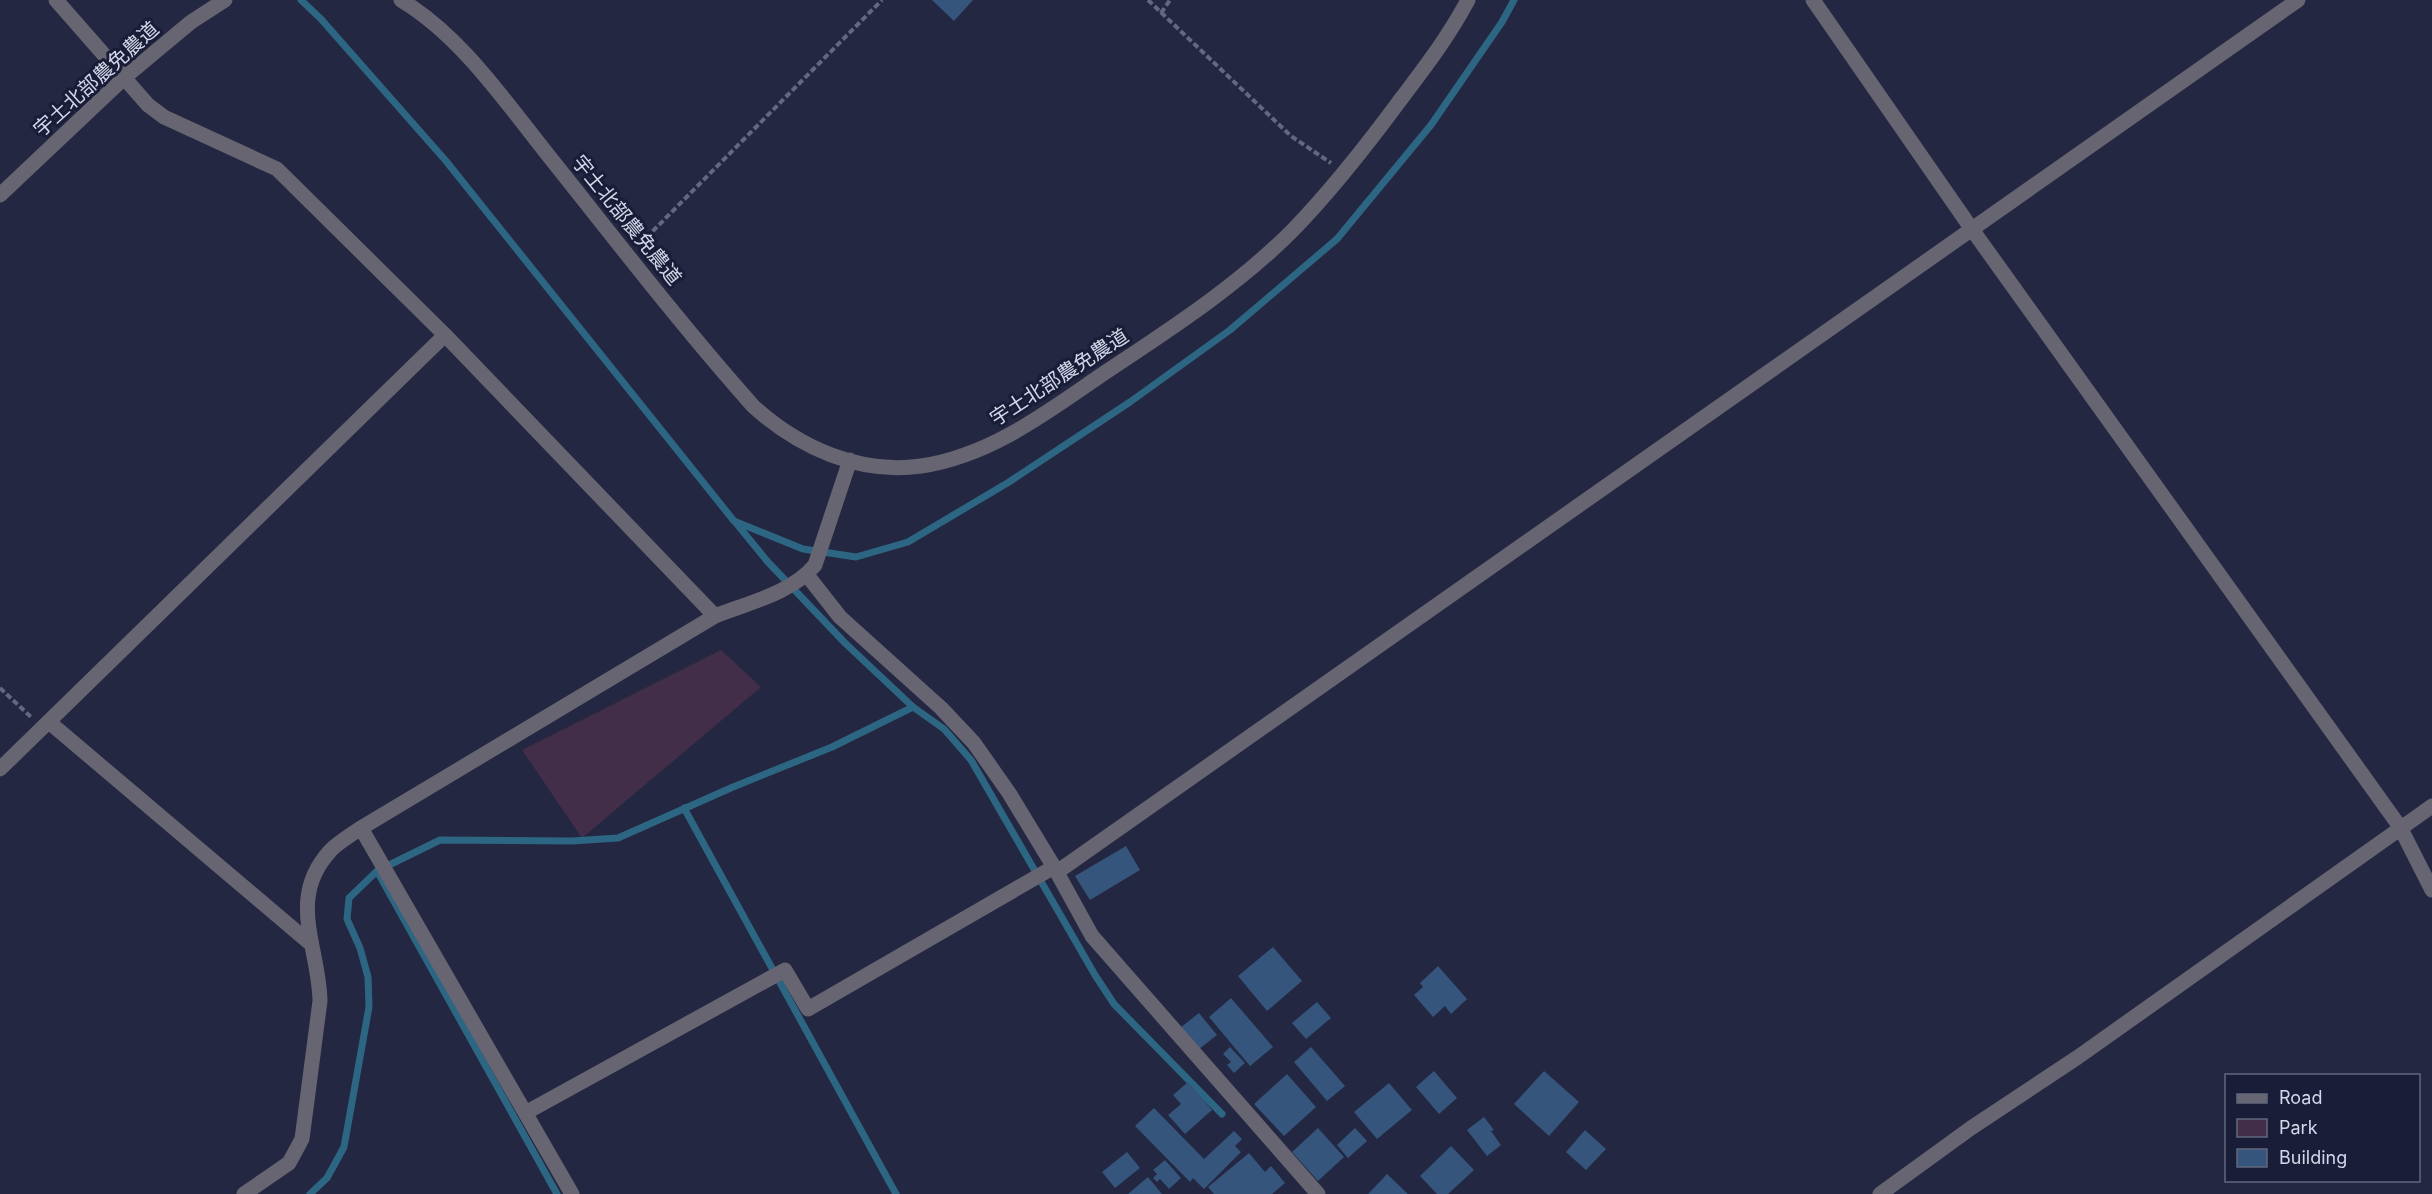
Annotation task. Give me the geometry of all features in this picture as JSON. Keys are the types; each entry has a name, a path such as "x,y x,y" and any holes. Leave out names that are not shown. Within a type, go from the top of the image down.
{"street":[{"path":"56,0 148,105 164,117 277,169 445,335 715,616"},
{"name":"宇土北部農免農道","path":"0,195 125,77 191,21 225,0"},
{"name":"宇土北部農免農道","path":"400,0 436,26 489,81 628,256 739,390 767,418 824,453 873,466 919,466 942,462 1004,440 1199,309 1290,232 1344,172 1426,66 1453,28 1468,0"},
{"path":"1813,0 1971,228 2400,827 2432,890"},
{"path":"527,1112 785,970 808,1009 1056,869 2298,0"},
{"path":"0,769 445,335"},
{"path":"244,1194 290,1163 302,1139 320,1001 319,980 310,944 306,910 309,884 331,850 361,828 715,616 774,593 807,575 815,565 850,460"},
{"path":"807,575 840,617 940,708 974,743 1009,793 1056,869 1092,936 1318,1194"},
{"path":"46,725 310,944"},
{"path":"1880,1194 2432,806"},
{"path":"361,828 527,1112 572,1194"}],"path":[{"path":"628,256 882,0"},
{"path":"1148,0 1291,136 1344,172"},
{"path":"1161,13 1170,0"},
{"path":"0,688 46,725"}],"green space":[{"path":"721,650 761,687 582,838 522,750"}],"building":[{"path":"932,0 973,0 954,21"},
{"path":"1126,846 1140,870 1090,900 1075,876"},
{"path":"1273,947 1302,981 1267,1011 1238,976"},
{"path":"1438,966 1467,999 1451,1014 1445,1006 1433,1017 1414,995 1423,987 1420,983"},
{"path":"1231,998 1273,1047 1250,1066 1209,1017"},
{"path":"1317,1002 1331,1018 1306,1039 1292,1023"},
{"path":"1199,1013 1217,1035 1189,1057 1171,1035"},
{"path":"1230,1047 1245,1063 1234,1073 1227,1065 1231,1062 1223,1054"},
{"path":"1311,1047 1345,1086 1327,1101 1294,1062"},
{"path":"1434,1071 1457,1098 1439,1114 1416,1087"},
{"path":"1544,1071 1579,1102 1549,1136 1514,1104"},
{"path":"1287,1074 1316,1107 1284,1136 1254,1104"},
{"path":"1188,1082 1212,1110 1185,1134 1168,1115 1181,1104 1173,1095"},
{"path":"1389,1083 1412,1110 1377,1139 1354,1112"},
{"path":"1154,1108 1204,1159 1234,1131 1242,1139 1235,1146 1241,1152 1204,1189 1193,1178 1190,1182 1135,1126"},
{"path":"1484,1117 1494,1130 1491,1131 1501,1145 1487,1156 1467,1130"},
{"path":"1318,1128 1344,1157 1318,1181 1292,1152"},
{"path":"1355,1128 1367,1141 1348,1158 1337,1145"},
{"path":"1585,1130 1606,1149 1586,1170 1566,1152"},
{"path":"1451,1146 1474,1170 1448,1194 1437,1194 1420,1176"},
{"path":"1127,1152 1140,1168 1115,1188 1102,1172"},
{"path":"1249,1153 1265,1172 1271,1166 1285,1183 1272,1194 1214,1194 1208,1187"},
{"path":"1165,1160 1181,1178 1169,1189 1160,1179 1157,1182 1153,1178 1157,1174 1153,1170"},
{"path":"1387,1174 1408,1194 1368,1194"},
{"path":"1148,1177 1162,1194 1128,1194"}],"waterway":[{"path":"301,0 321,19 446,161 734,521 803,549 856,557 908,542 1009,482 1130,402 1230,330 1337,239 1431,125 1502,22 1514,0"},
{"path":"736,523 767,561 845,643 913,707 944,729 971,760 1114,1004 1222,1114"},
{"path":"310,1194 327,1178 344,1147 369,1007 368,977 360,948 347,919 349,898 377,871 440,840 572,841 618,838 733,787 832,747 913,707"},
{"path":"684,808 896,1194"},
{"path":"377,871 557,1194"}]}
